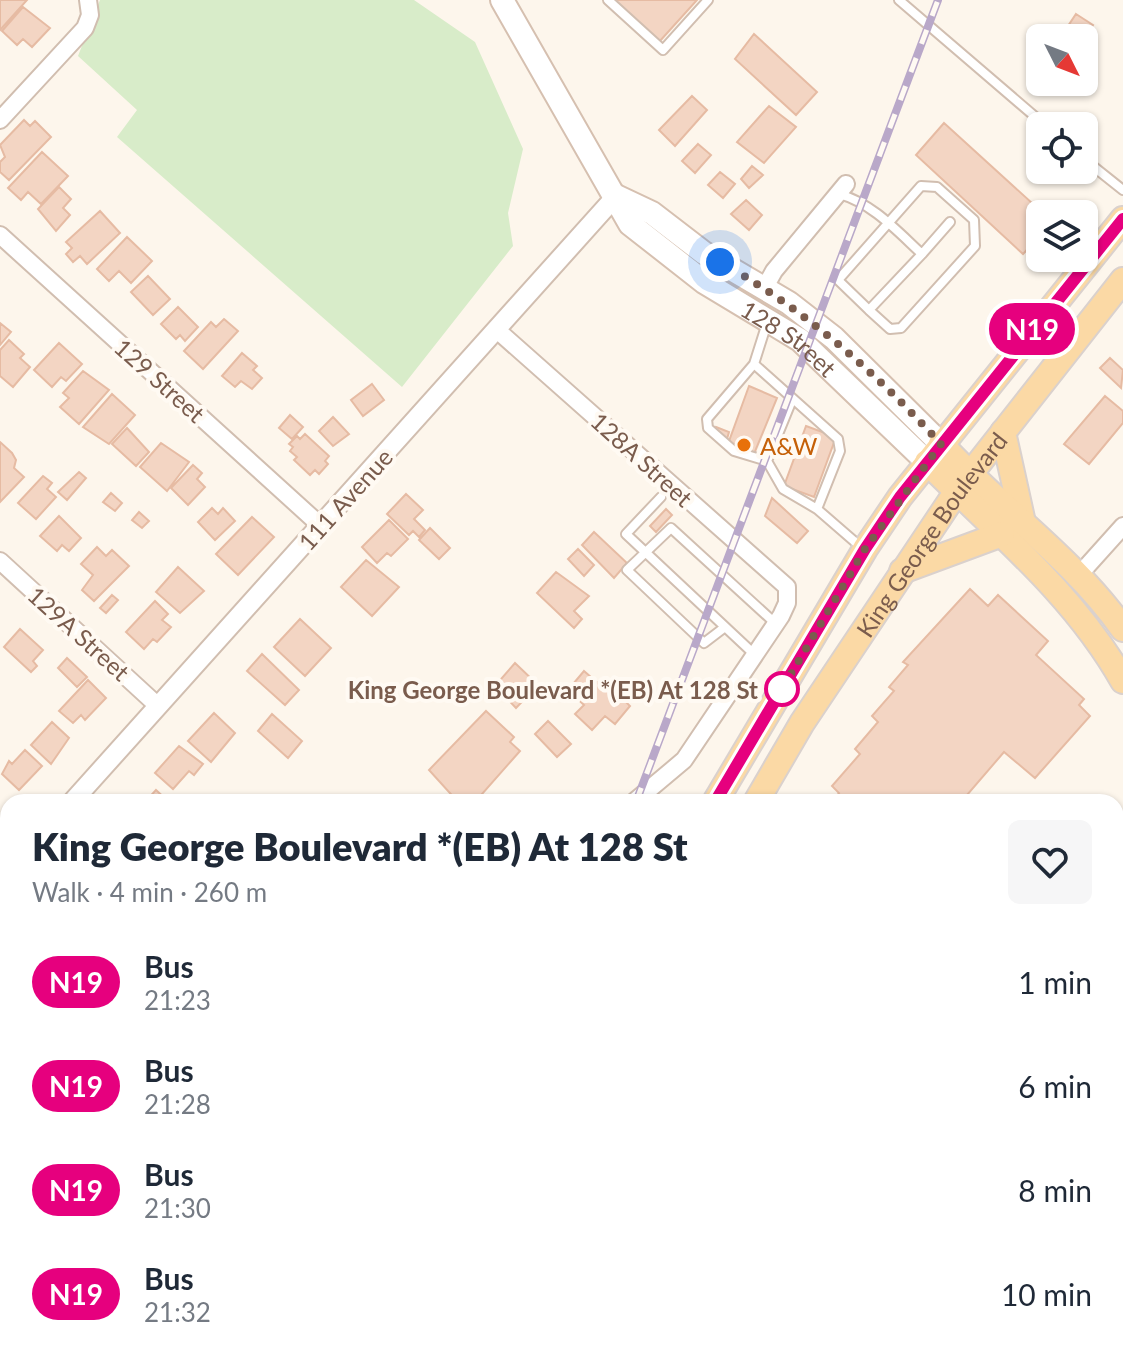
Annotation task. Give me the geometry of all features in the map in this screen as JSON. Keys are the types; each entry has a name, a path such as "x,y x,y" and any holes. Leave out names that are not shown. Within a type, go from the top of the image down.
{"main road":[{"name":"128 Street","path":"502,0 630,224 679,264 769,319 934,453"},
{"name":"128 Street","path":"616,196 652,213 704,253 765,287 834,338 963,483"},
{"name":"King George Boulevard","path":"720,794 865,549 934,453 1123,219"},
{"name":"King George Boulevard","path":"761,794 802,723 963,483 1123,280"},
{"path":"1003,432 1022,518"},
{"path":"963,483 1022,518 1079,575 1123,629"},
{"path":"963,483 1002,534 1060,593 1097,640 1123,681"},
{"path":"902,571 1002,534"}],"street":[{"path":"0,120 85,28 89,0"},
{"path":"765,287 774,271 842,189"},
{"name":"111 Avenue","path":"79,794 616,196"},
{"name":"129 Street","path":"0,235 321,526"},
{"name":"128A Street","path":"497,330 787,587 787,603 776,624"},
{"path":"1079,575 1123,526"},
{"name":"129A Street","path":"0,561 158,706"},
{"path":"644,794 684,760 776,624"}],"lane":[{"path":"608,0 663,50 708,0"},
{"path":"899,0 1030,112"},
{"path":"1098,170 1123,190"},
{"path":"921,186 937,187 974,220 975,246 901,328 890,329 869,310 838,280 921,186"},
{"path":"842,189 888,223 922,254"},
{"path":"869,310 950,222"},
{"path":"769,319 754,364 707,419 708,428 734,451 767,461 783,489 817,509 865,549"},
{"path":"754,364 838,439 840,451 817,509"},
{"path":"767,461 792,400"},
{"path":"661,497 626,534 754,654"},
{"path":"725,627 704,643 627,570 671,528 776,624"}],"green space":[{"path":"100,0 414,0 475,42 523,149 508,213 513,246 402,387 117,137 137,110 78,56"}],"building":[{"path":"0,0 27,0 0,30"},
{"path":"613,0 697,0 659,42"},
{"path":"23,7 50,28 32,47 23,39 17,45 2,31"},
{"path":"1076,14 1091,24 1069,24"},
{"path":"754,34 817,92 796,115 735,59"},
{"path":"692,96 707,110 675,146 659,130"},
{"path":"769,106 796,127 764,163 737,142"},
{"path":"24,120 30,126 35,121 51,137 9,180 0,172 0,162 5,157 0,145"},
{"path":"944,123 1029,200 1026,200 1026,251 1023,254 916,155"},
{"path":"698,144 711,155 695,173 682,161"},
{"path":"42,152 68,176 41,204 28,192 21,200 8,188"},
{"path":"752,166 763,175 749,188 741,179"},
{"path":"720,172 735,184 723,198 708,185"},
{"path":"59,187 71,199 63,208 70,215 56,231 38,209"},
{"path":"746,200 762,215 749,230 731,214"},
{"path":"100,211 120,233 87,264 80,256 73,262 66,254 72,248 66,242"},
{"path":"127,237 152,261 131,283 119,271 109,281 97,269"},
{"path":"148,276 170,299 153,315 131,292"},
{"path":"178,307 198,327 185,341 180,335 176,339 161,324"},
{"path":"224,319 238,331 203,369 184,351 211,322 216,327"},
{"path":"0,323 11,332 0,345"},
{"path":"9,340 24,354 20,358 30,367 13,387 0,376 0,350"},
{"path":"59,343 82,364 66,381 61,377 52,387 34,370"},
{"path":"242,353 257,366 253,370 262,378 252,389 241,381 235,387 222,376"},
{"path":"1110,358 1123,370 1121,388 1100,368"},
{"path":"83,371 109,390 79,424 60,407 69,398 63,393"},
{"path":"372,384 384,400 363,416 351,400"},
{"path":"749,386 777,398 754,454 728,444"},
{"path":"112,394 135,415 109,444 83,427"},
{"path":"1105,396 1123,411 1123,423 1089,464 1064,444"},
{"path":"290,415 303,427 292,439 279,428"},
{"path":"333,417 349,434 333,446 319,431"},
{"path":"806,426 836,437 814,497 784,486"},
{"path":"716,427 729,432 727,439 714,434"},
{"path":"127,428 149,452 136,466 112,444"},
{"path":"305,434 329,456 325,461 328,464 319,474 315,470 310,475 294,460 297,457 290,451 293,447 289,444 297,436 300,439"},
{"path":"0,442 12,453 16,460 14,468 24,477 0,502"},
{"path":"161,443 189,462 167,491 140,467"},
{"path":"193,465 202,473 197,479 205,487 188,505 171,488"},
{"path":"79,472 86,478 67,500 58,492"},
{"path":"43,476 52,483 47,489 56,497 36,519 18,503"},
{"path":"111,493 122,503 115,511 103,502"},
{"path":"406,494 423,510 414,519 425,530 419,537 413,531 409,535 387,514"},
{"path":"772,498 808,531 797,543 765,516"},
{"path":"212,508 218,514 223,508 235,521 215,540 198,522"},
{"path":"666,509 672,515 656,532 650,526"},
{"path":"139,512 149,521 142,528 132,520"},
{"path":"59,516 81,538 69,551 62,545 57,551 40,536"},
{"path":"252,517 274,537 238,575 216,554"},
{"path":"389,520 408,539 391,556 387,553 377,563 362,547"},
{"path":"430,528 450,548 439,559 419,540"},
{"path":"594,532 627,563 614,578 582,545"},
{"path":"97,547 106,556 112,550 129,566 94,601 82,590 93,575 81,564"},
{"path":"578,549 594,565 584,576 568,559"},
{"path":"366,560 399,587 372,616 341,587"},
{"path":"178,567 204,591 180,613 156,592"},
{"path":"556,572 589,596 574,611 582,619 574,628 537,593"},
{"path":"970,589 988,606 998,595 1048,641 1036,655 1084,699 1079,705 1090,716 1035,778 1004,752 968,794 838,794 832,786 860,754 855,749 878,722 872,716 894,691 889,687 908,665 903,662"},
{"path":"112,595 118,600 106,613 100,608"},
{"path":"155,601 168,614 162,620 171,627 157,642 153,639 144,649 126,632"},
{"path":"300,619 331,648 305,676 274,647"},
{"path":"20,629 43,650 33,661 37,666 31,672 4,647"},
{"path":"262,654 299,690 285,705 247,671"},
{"path":"67,658 87,677 77,687 58,668"},
{"path":"515,663 538,685 516,708 495,686"},
{"path":"584,671 600,685 611,687 630,706 615,724 605,716 592,730 575,714 584,705 568,690"},
{"path":"88,680 106,698 85,720 81,715 73,723 59,711"},
{"path":"486,711 514,737 510,742 520,751 482,794 451,794 429,770"},
{"path":"214,713 235,733 211,762 188,741"},
{"path":"272,714 302,741 288,758 258,731"},
{"path":"548,721 571,744 557,757 535,734"},
{"path":"52,722 69,738 51,764 31,745"},
{"path":"179,746 203,764 194,775 189,771 173,789 155,773"},
{"path":"25,750 42,766 19,790 2,774 9,761 12,764"}],"railway":[{"path":"639,794 938,0"}],"bus line":[{"name":"N19","path":"720,794 865,549 900,497 1123,219"}],"place":[{"name":"A&W","path":"744,445"},
{"name":"King George Boulevard *(EB) At 128 St","path":"782,689"}],"route":[{"path":"720,262 765,287 834,338 941,444 865,549 775,701 782,689"}]}
